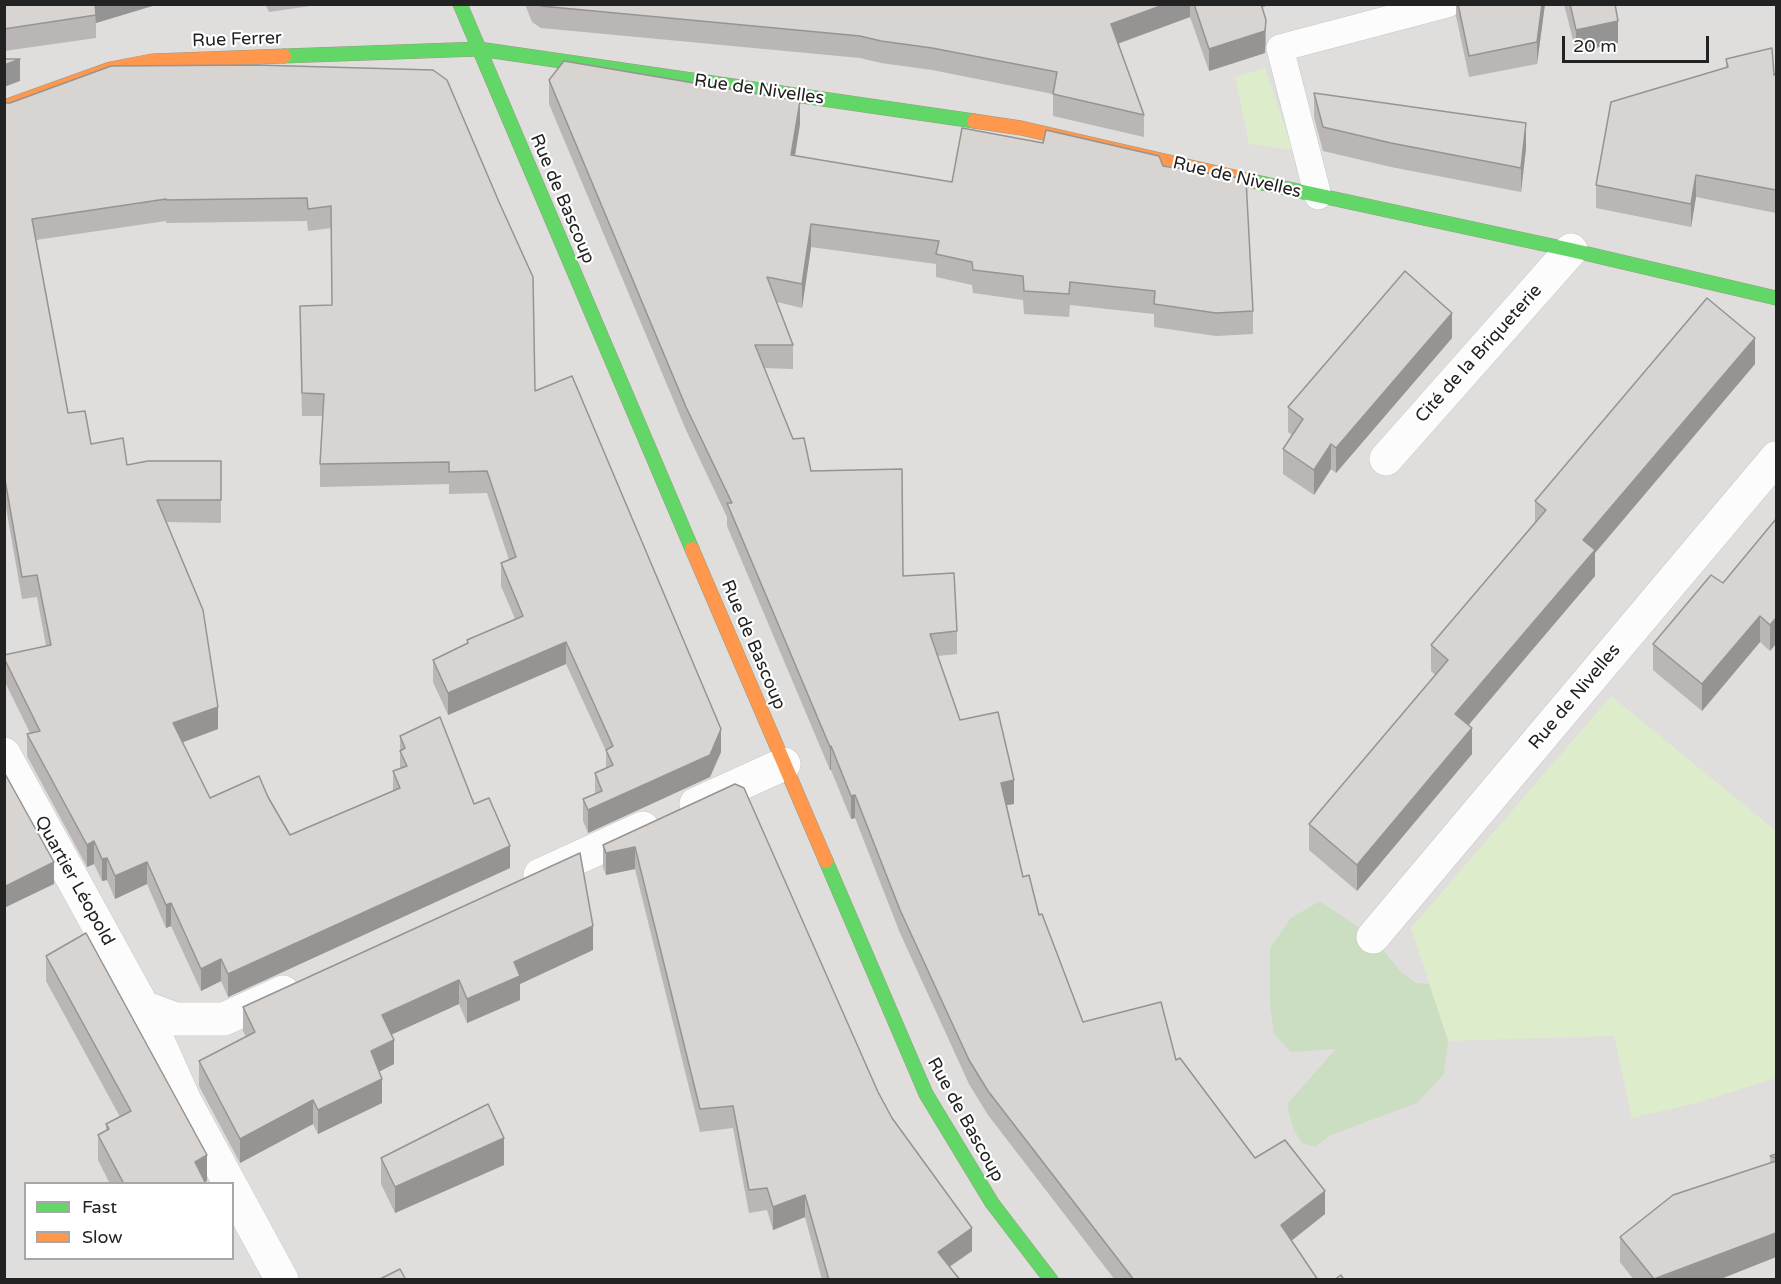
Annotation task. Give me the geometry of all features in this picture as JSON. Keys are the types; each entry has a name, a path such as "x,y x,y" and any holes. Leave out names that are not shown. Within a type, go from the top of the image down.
{"street":[{"name":"Rue de Bascoup","path":"460,4 588,308 926,1094 992,1203 1051,1280"},
{"name":"Rue Ferrer","path":"4,107 110,69 152,62 479,49"},
{"name":"Rue de Nivelles","path":"479,49 1021,128 1776,298"},
{"name":"Cité de la Briqueterie","path":"1386,459 1571,250"},
{"name":"Rue de Nivelles","path":"1373,937 1776,458"},
{"name":"Quartier Léopold","path":"4,754 143,1007 186,1101 229,1182"},
{"path":"515,886 784,764"},
{"path":"143,1007 175,1019 224,1019 310,979"},
{"path":"234,1192 282,1280"}],"lane":[{"path":"1318,196 1280,48 1447,4"}],"shaded area":[{"path":"5,5 1776,5 1776,1279 5,1280"}],"green space":[{"path":"1265,68 1293,150 1249,144 1235,77"},
{"path":"1611,696 1776,831 1776,1078 1696,1103 1632,1118 1614,1036 1448,1041 1411,928"},
{"path":"1320,901 1373,937 1400,971 1416,983 1429,984 1448,1041 1444,1074 1417,1103 1331,1135 1315,1147 1302,1143 1293,1128 1287,1104 1336,1049 1291,1052 1274,1034 1270,1004 1270,948 1291,918"}],"building":[{"path":"4,4 95,4 96,15 4,29"},
{"path":"539,4 1166,4 1111,24 1144,115 1053,94 1057,72 932,48 860,36"},
{"path":"1194,4 1261,4 1266,20 1265,31 1209,49"},
{"path":"1458,4 1542,4 1537,42 1469,56"},
{"path":"1570,4 1615,4 1618,21 1576,30"},
{"path":"1772,48 1774,75 1776,74 1776,190 1696,175 1691,204 1596,185 1611,102 1728,67 1726,59"},
{"path":"4,59 20,59 4,65"},
{"path":"564,61 800,101 791,155 952,182 962,128 1043,143 1046,130 1159,156 1163,166 1246,179 1253,311 1216,313 1154,304 1155,291 1070,282 1069,294 1024,291 1023,276 973,270 972,262 936,254 939,241 811,224 802,284 767,277 793,345 755,345 793,439 804,438 811,471 902,469 903,576 954,573 957,631 930,634 960,720 998,712 1014,780 1001,783 1023,877 1029,875 1039,915 1042,914 1083,1022 1161,1002 1176,1060 1180,1058 1255,1158 1285,1140 1325,1191 1281,1225 1318,1280 1134,1280 988,1091 969,1060 900,910 855,795 851,796 727,503 732,503 686,407 549,80"},
{"path":"256,65 433,70 447,80 533,277 535,391 572,376 721,729 710,755 588,810 583,799 602,791 595,773 613,765 606,750 613,746 566,642 448,693 433,660 468,643 467,640 523,616 501,563 516,557 487,471 449,472 449,462 320,464 324,394 302,393 300,306 332,305 331,206 308,209 307,198 166,199 32,219 68,413 85,411 91,444 123,438 127,465 148,461 221,461 221,500 157,500 203,610 218,707 173,723 210,798 259,776 268,797 290,835 400,788 393,771 407,766 400,751 405,748 400,736 440,717 474,804 489,798 510,846 228,974 221,959 201,969 171,903 166,905 147,862 115,876 107,858 102,859 94,841 87,845 27,734 40,731 4,658 4,655 51,645 37,575 22,577 4,474 4,103 10,103 111,66"},
{"path":"1314,93 1526,123 1521,168 1391,143 1323,127"},
{"path":"1405,271 1452,313 1336,448 1331,444 1314,470 1283,449 1303,419 1288,407"},
{"path":"1707,298 1755,338 1583,540 1595,550 1455,714 1472,728 1357,865 1309,824 1448,660 1431,645 1546,510 1535,501"},
{"path":"1776,519 1776,618 1770,625 1760,616 1702,684 1653,644 1711,575 1723,583"},
{"path":"4,772 54,862 4,887"},
{"path":"735,784 744,788 878,1092 892,1118 972,1228 938,1252 960,1280 829,1280 805,1195 773,1207 767,1188 749,1190 733,1106 700,1109 635,847 606,853 603,845"},
{"path":"580,853 593,926 514,962 520,976 467,999 459,980 382,1015 394,1040 371,1051 382,1079 318,1110 313,1100 240,1139 199,1061 255,1032 243,1007"},
{"path":"86,933 207,1155 195,1162 205,1182 123,1182 98,1135 109,1129 106,1124 131,1111 46,956"},
{"path":"488,1104 504,1138 395,1187 381,1158"},
{"path":"1776,1161 1776,1233 1654,1279 1620,1237 1673,1195"},
{"path":"400,1269 406,1280 378,1280"},
{"path":"1341,1275 1344,1280 1334,1280"}],"traffic: fast":[{"path":"460,4 692,549"},
{"path":"284,56 479,49 974,121"},
{"path":"1252,181 1571,250 1776,298"},
{"path":"826,861 926,1094 992,1203 1051,1280"}],"traffic: slow":[{"path":"4,107 110,69 152,61 284,56"},
{"path":"974,121 1021,128 1252,181"},
{"path":"692,549 826,861"}]}
